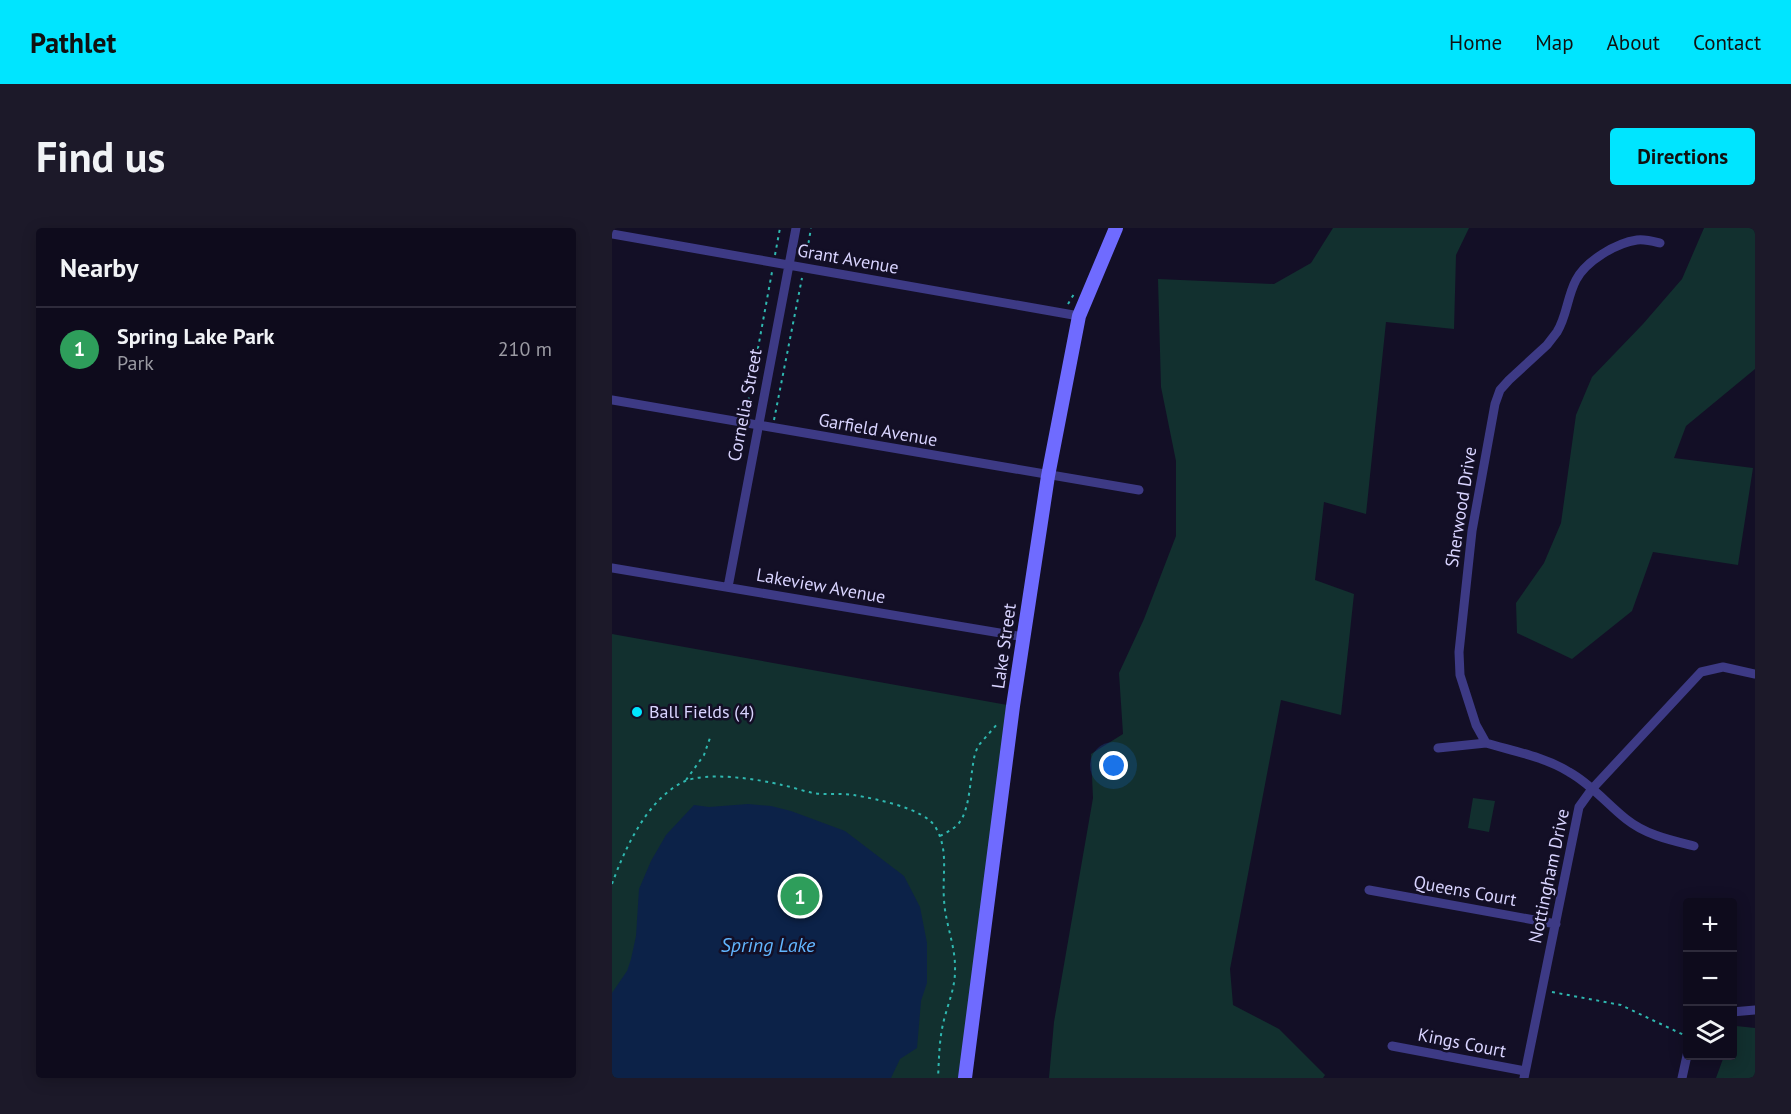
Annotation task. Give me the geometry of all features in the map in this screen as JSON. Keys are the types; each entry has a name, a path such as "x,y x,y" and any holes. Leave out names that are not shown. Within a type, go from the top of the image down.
{"street":[{"name":"Cornelia Street","path":"728,587 795,228"},
{"name":"Lake Street","path":"964,1078 1048,476 1079,316 1116,228"},
{"name":"Grant Avenue","path":"612,234 1079,316"},
{"name":"Sherwood Drive","path":"1486,743 1476,725 1460,675 1459,652 1472,531 1494,404 1500,390 1547,345 1557,332 1563,321 1576,279 1587,267 1625,243 1646,240 1660,243"},
{"name":"Garfield Avenue","path":"612,400 1139,490"},
{"name":"Lakeview Avenue","path":"612,568 1024,637"},
{"name":"Nottingham Drive","path":"1525,1075 1580,807 1592,789 1701,672 1723,667 1755,674"},
{"path":"1438,748 1486,743 1545,761 1569,771 1627,820 1643,830 1662,838 1694,846"},
{"name":"Queens Court","path":"1370,890 1556,924"},
{"path":"1737,1012 1755,1010"},
{"name":"Kings Court","path":"1392,1046 1525,1075"},
{"path":"1682,1078 1686,1060"}],"path":[{"path":"747,408 780,228"},
{"path":"770,428 775,417 811,228"},
{"path":"940,836 954,828 962,819 978,746 1000,721"},
{"path":"612,884 624,854 648,814 669,791 686,780 704,754 711,735"},
{"path":"686,780 716,777 759,781 814,793 852,795 925,817 932,822 940,836 946,867 943,888 945,913 954,951 956,973 943,1024 938,1078"},
{"path":"1542,990 1621,1005 1683,1034"}],"green space":[{"path":"1333,228 1469,228 1456,255 1454,329 1386,322 1366,514 1324,502 1315,580 1354,594 1341,715 1281,700 1230,969 1233,1005 1279,1029 1325,1075 1323,1078 1049,1078 1054,1022 1093,798 1091,754 1123,734 1119,673 1144,619 1176,536 1176,461 1161,387 1158,279 1274,284 1311,263"},
{"path":"1704,228 1755,228 1755,369 1686,426 1674,458 1753,468 1738,565 1653,552 1632,611 1572,659 1517,633 1516,603 1544,563 1561,523 1576,415 1592,377 1682,279"},
{"path":"612,634 1013,706 965,1078 612,1078"},
{"path":"1473,798 1495,801 1489,832 1468,828"},
{"path":"1737,1026 1755,1028 1755,1078 1716,1078 1723,1060 1737,1060"}],"water":[{"name":"Spring Lake","path":"748,804 791,811 845,831 904,876 920,907 927,943 927,983 921,1001 917,1048 900,1059 891,1078 612,1078 612,993 627,971 631,959 636,936 639,889 651,861 666,835 694,805 709,807"}],"place":[{"name":"Ball Fields (4)","path":"637,712"},
{"name":"Spring Lake Park","path":"800,896"}]}
